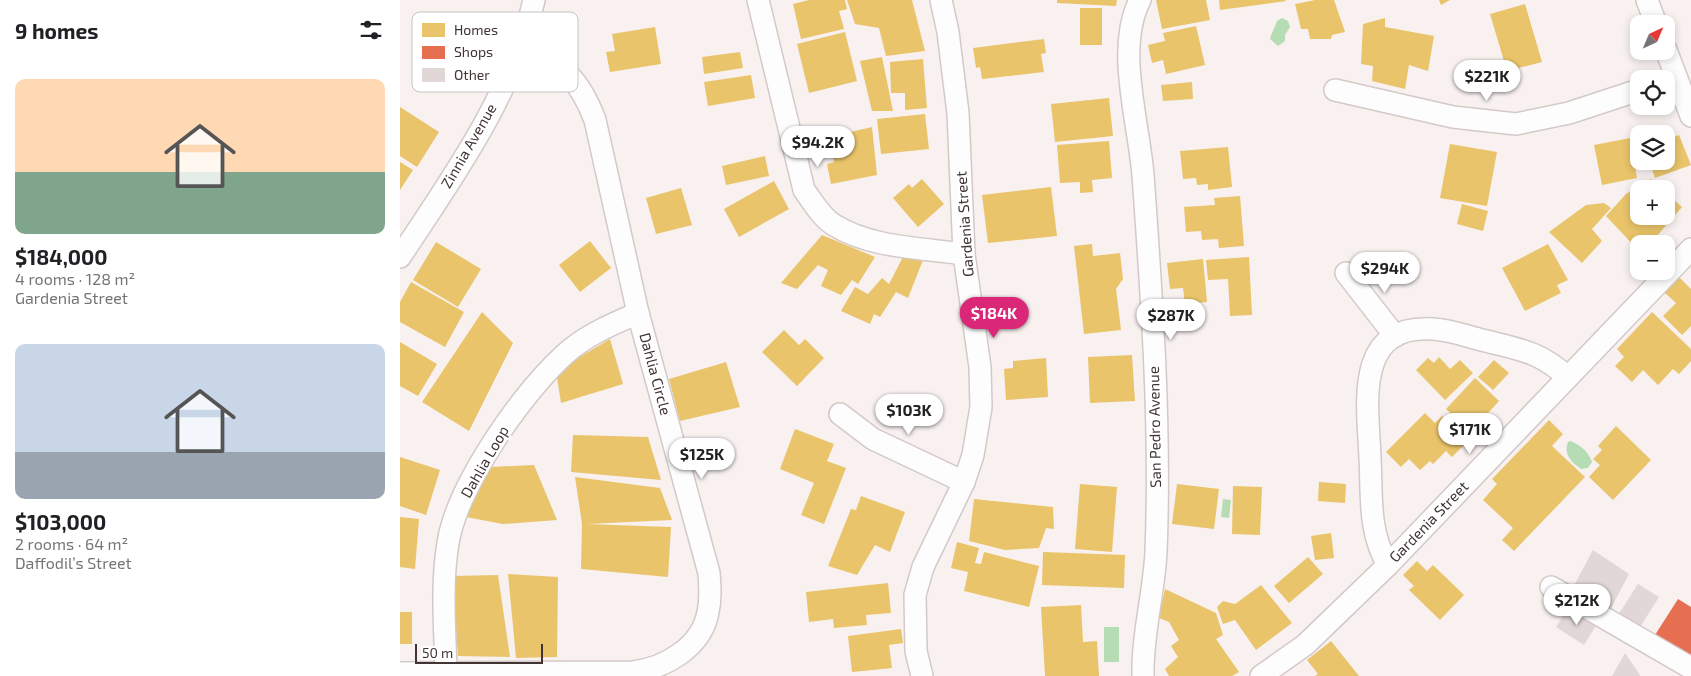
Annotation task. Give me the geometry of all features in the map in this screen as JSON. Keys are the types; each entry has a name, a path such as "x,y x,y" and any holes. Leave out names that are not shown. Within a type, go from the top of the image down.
{"street":[{"path":"758,0 804,190 817,208 833,224 863,239 964,254"},
{"name":"Gardenia Street","path":"922,676 916,651 914,595 923,566 964,482 973,454 981,408 980,367 964,254 958,113 948,32 941,0"},
{"name":"San Pedro Avenue","path":"1140,0 1136,7 1128,52 1143,173 1156,399 1156,553 1143,676"},
{"path":"1647,0 1653,15"},
{"name":"Dahlia Circle","path":"400,673 633,672 650,670 670,661 685,650 701,630 708,614 710,595 709,573 638,313 595,120 586,97 578,85"},
{"path":"1675,85 1691,116"},
{"path":"1336,90 1453,117 1516,124 1569,113 1630,93"},
{"name":"Zinnia Avenue","path":"400,257 484,124 499,92"},
{"name":"Gardenia Street","path":"1261,676 1305,644 1388,564 1691,249"},
{"path":"1346,273 1395,336"},
{"name":"Dahlia Loop","path":"446,672 444,577 448,542 456,513 481,464 514,413 547,372 572,349 603,328 638,313"},
{"path":"1388,564 1381,553 1374,533 1368,378 1376,354 1395,336 1420,329 1444,330 1535,354 1554,364 1567,377"},
{"path":"840,414 873,439 964,482"},
{"path":"1551,587 1691,668"}],"shaded area":[{"path":"1282,18 1288,21 1290,27 1285,35 1285,41 1278,46 1270,39 1277,21"},
{"path":"1571,441 1581,447 1588,455 1592,462 1588,468 1581,469 1569,458 1567,446 1568,442"},
{"path":"1223,499 1231,500 1229,518 1221,517"},
{"path":"1104,627 1119,627 1119,662 1104,662"}],"building: Homes":[{"path":"809,0 845,0 847,9 839,11 844,29 801,39 793,4"},
{"path":"847,0 912,0 925,51 886,56 879,28 855,24"},
{"path":"1057,0 1117,0 1116,6 1057,3"},
{"path":"1156,0 1206,0 1210,20 1162,29"},
{"path":"1219,0 1285,0 1286,1 1220,10"},
{"path":"1315,0 1334,0 1345,32 1332,35 1331,39 1310,39 1308,29 1301,29 1295,4"},
{"path":"1439,0 1450,0 1441,5"},
{"path":"1525,4 1542,62 1507,71 1490,14"},
{"path":"1080,8 1102,8 1102,45 1080,45"},
{"path":"1385,18 1385,27 1434,36 1428,71 1409,65 1405,89 1372,81 1373,66 1361,64 1363,24"},
{"path":"1196,26 1205,65 1166,74 1163,60 1152,63 1148,45 1165,41 1163,33"},
{"path":"655,27 661,64 610,72 606,52 615,51 612,34"},
{"path":"845,32 857,81 809,93 797,44"},
{"path":"1044,39 1046,53 1041,54 1044,72 982,79 980,67 976,68 973,48"},
{"path":"740,52 743,68 704,74 702,57"},
{"path":"882,57 893,111 872,111 860,61"},
{"path":"923,59 927,108 905,110 905,93 891,93 890,62"},
{"path":"751,75 755,98 708,106 704,82"},
{"path":"1192,82 1193,99 1163,101 1161,85"},
{"path":"1109,98 1113,136 1055,142 1051,104"},
{"path":"400,107 439,132 417,167 400,156"},
{"path":"925,114 929,149 881,154 877,119"},
{"path":"872,127 877,175 831,184 827,164 834,162 829,137"},
{"path":"1679,135 1691,165 1655,178 1652,170 1675,170 1675,137"},
{"path":"1630,138 1630,170 1636,170 1637,178 1602,185 1594,145"},
{"path":"1109,141 1112,178 1092,180 1093,192 1080,193 1080,182 1060,183 1057,145"},
{"path":"1450,144 1497,152 1487,206 1440,198"},
{"path":"1228,147 1232,187 1208,190 1208,184 1197,185 1196,178 1183,179 1180,151"},
{"path":"765,156 769,176 726,185 722,166"},
{"path":"400,162 413,170 400,190"},
{"path":"922,179 944,204 918,227 893,198 909,184 912,188"},
{"path":"774,181 789,209 739,237 724,209"},
{"path":"1051,187 1057,236 988,243 982,195"},
{"path":"681,188 692,225 656,234 646,198"},
{"path":"1630,192 1630,225 1666,225 1658,235 1630,235 1630,241 1606,216"},
{"path":"1240,196 1244,246 1219,248 1218,239 1202,240 1201,231 1186,232 1184,207 1215,205 1214,198"},
{"path":"1675,201 1682,207 1675,215"},
{"path":"1604,203 1611,208 1592,229 1602,241 1582,263 1549,232 1586,205"},
{"path":"1462,204 1488,211 1483,231 1457,224"},
{"path":"822,235 875,257 858,284 852,280 841,295 821,286 828,270 818,265 797,289 781,283"},
{"path":"590,241 611,268 580,292 559,265"},
{"path":"436,242 481,269 458,307 413,280"},
{"path":"1092,244 1093,256 1120,253 1123,279 1116,289 1121,330 1084,334 1074,246"},
{"path":"1548,244 1568,280 1557,285 1561,293 1525,311 1502,268"},
{"path":"904,255 923,260 908,298 896,292 880,317 874,314 870,324 841,311 855,287 868,294 882,278 889,284"},
{"path":"1249,257 1252,315 1230,316 1228,279 1208,280 1206,260"},
{"path":"1203,259 1207,302 1185,304 1183,288 1170,289 1167,263"},
{"path":"1679,277 1691,289 1691,326 1682,335 1663,316 1676,303 1664,292"},
{"path":"411,282 464,312 445,347 400,322 400,302"},
{"path":"482,312 513,343 469,431 422,402"},
{"path":"1652,312 1691,349 1691,361 1679,374 1673,369 1658,385 1643,370 1632,382 1615,366 1624,357 1617,349"},
{"path":"784,330 799,345 805,339 824,358 797,386 762,352"},
{"path":"610,339 623,384 561,403 556,371"},
{"path":"400,342 437,364 418,396 400,386"},
{"path":"1132,355 1135,401 1090,403 1088,357"},
{"path":"1439,357 1450,369 1460,360 1473,373 1445,400 1416,370 1428,358 1434,363"},
{"path":"1046,358 1048,397 1006,400 1004,369 1013,368 1013,361"},
{"path":"1494,360 1509,373 1493,390 1478,377"},
{"path":"726,362 740,407 680,421 669,379"},
{"path":"1475,378 1499,401 1471,432 1446,409"},
{"path":"1425,413 1435,423 1442,416 1468,441 1452,457 1446,451 1433,464 1430,461 1420,470 1409,459 1401,467 1386,452"},
{"path":"1549,420 1563,434 1552,446 1585,477 1514,551 1502,540 1513,528 1483,500 1497,484 1492,479"},
{"path":"1616,426 1651,460 1613,500 1589,477 1600,465 1593,459 1602,450 1598,446"},
{"path":"795,429 834,444 827,461 846,468 824,524 801,515 814,483 780,469"},
{"path":"573,435 648,437 661,480 571,472"},
{"path":"400,457 440,470 426,515 400,506"},
{"path":"534,465 557,520 503,524 466,517 491,467"},
{"path":"575,477 660,488 672,520 587,524 671,527 668,577 581,569 582,524"},
{"path":"1319,482 1346,484 1345,503 1318,501"},
{"path":"1080,484 1117,487 1112,552 1075,549"},
{"path":"1177,484 1219,489 1214,529 1172,524"},
{"path":"1233,486 1262,487 1260,535 1232,534"},
{"path":"861,496 905,512 890,552 875,545 857,575 828,566 851,509 856,510"},
{"path":"974,499 1053,507 1054,529 1046,528 1039,548 1005,550 969,541"},
{"path":"400,517 419,519 415,569 400,567"},
{"path":"1331,533 1334,558 1315,560 1311,536"},
{"path":"957,542 979,548 975,563 981,564 984,552 1039,566 1029,607 964,591 968,572 951,568"},
{"path":"1043,552 1125,555 1124,588 1042,585"},
{"path":"1308,557 1323,574 1289,603 1274,586"},
{"path":"1417,561 1427,571 1433,565 1464,595 1440,620 1409,590 1414,586 1403,575"},
{"path":"508,574 558,577 557,657 516,658"},
{"path":"498,575 510,657 458,656 452,576"},
{"path":"888,583 891,613 866,615 867,625 834,628 833,619 809,622 806,592"},
{"path":"1261,585 1292,623 1256,650 1235,620 1223,624 1217,607 1223,601 1235,604"},
{"path":"1165,589 1216,613 1223,635 1216,639 1239,672 1232,676 1169,676 1165,669 1178,657 1171,646 1179,640 1169,622 1159,618"},
{"path":"1081,605 1083,642 1097,641 1099,676 1045,676 1041,607"},
{"path":"400,612 412,612 412,644 400,644"},
{"path":"901,629 903,643 889,645 892,668 852,672 848,636"},
{"path":"1331,641 1359,676 1315,676 1318,674 1307,660"}],"building: Shops":[{"path":"1678,599 1691,607 1691,659 1655,635"}],"building: Other":[{"path":"1593,550 1629,574 1609,612 1570,593"},
{"path":"1638,584 1659,597 1640,627 1615,620"},
{"path":"1569,607 1597,624 1584,645 1556,627"},
{"path":"1625,653 1640,675 1640,676 1612,676"}]}
